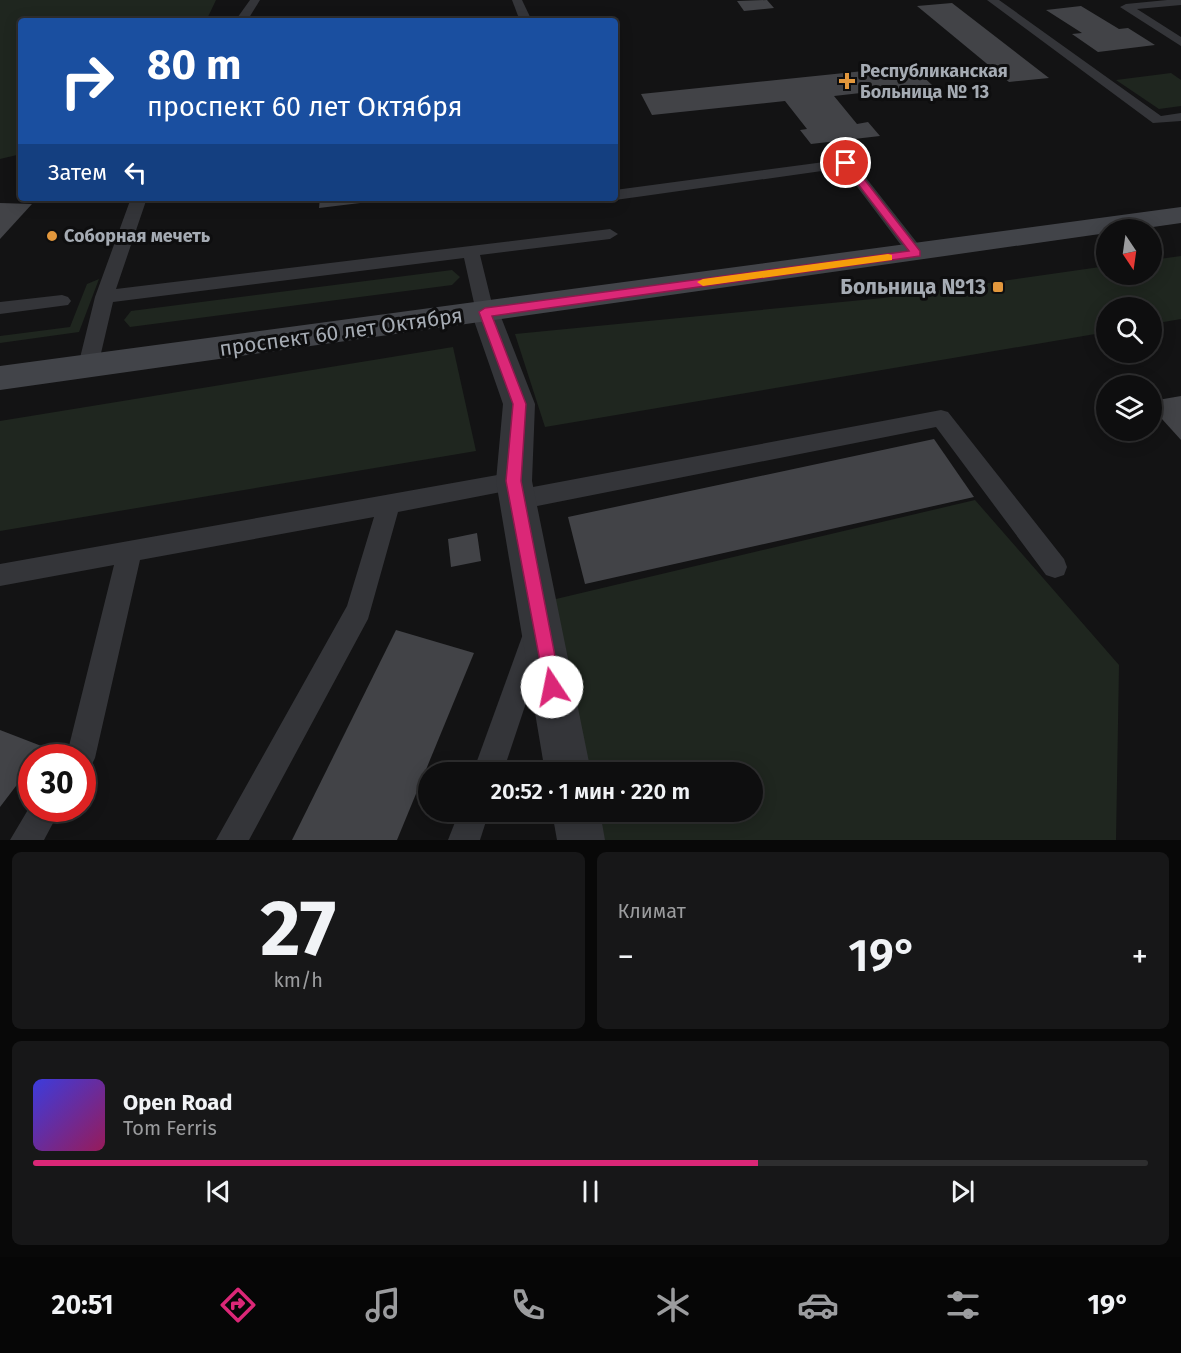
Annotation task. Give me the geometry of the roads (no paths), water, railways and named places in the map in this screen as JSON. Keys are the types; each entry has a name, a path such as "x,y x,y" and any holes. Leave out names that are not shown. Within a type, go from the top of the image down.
{"main road":[{"name":"проспект 60 лет Октября","path":"0,378 1181,215"}],"street":[{"path":"485,312 519,404 515,491 566,762"},
{"path":"578,822 581,840"}],"lane":[{"path":"243,18 255,0"},
{"path":"517,0 525,18"},
{"path":"992,0 1158,120 1181,117"},
{"path":"1181,2 1126,7 1181,42"},
{"path":"618,195 711,184 754,175 846,163 916,253"},
{"path":"88,366 104,297 138,201"},
{"path":"104,297 610,234"},
{"path":"471,253 485,312"},
{"path":"0,308 62,301"},
{"path":"0,576 389,504 515,491 941,417 1055,567"},
{"path":"232,840 359,610 389,504"},
{"path":"83,744 130,551"},
{"path":"491,762 540,622"},
{"path":"26,840 37,822"},
{"path":"464,840 470,822"}],"place":[{"name":"Республиканская Больница № 13","path":"847,81"},
{"name":"Соборная мечеть","path":"52,236"},
{"name":"Больница №13","path":"998,287"}]}
